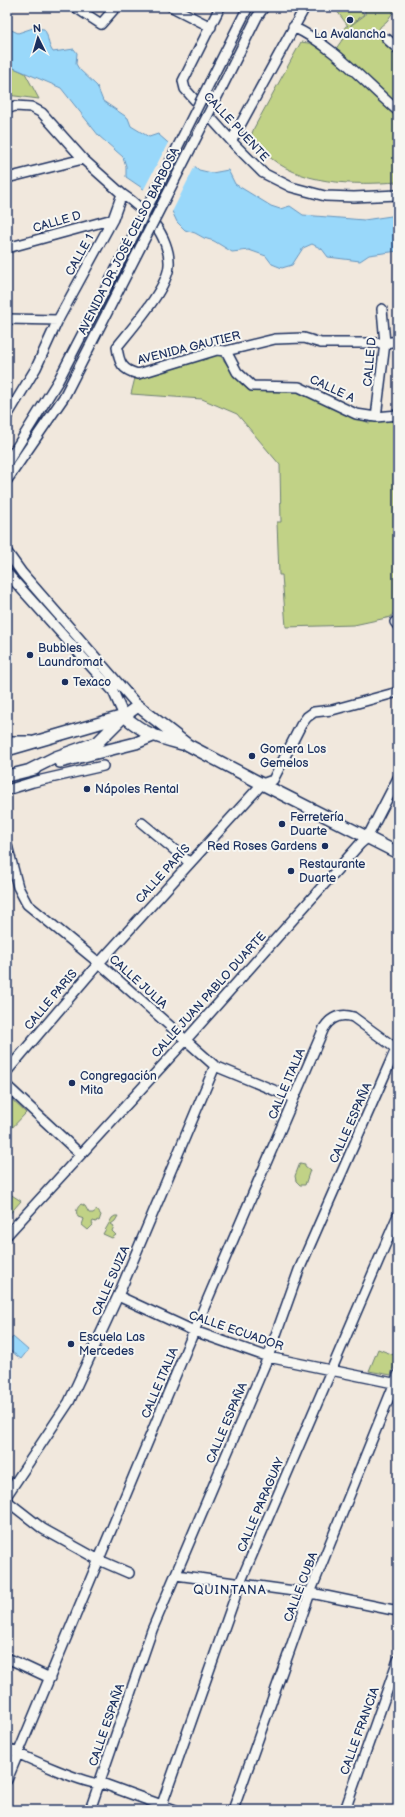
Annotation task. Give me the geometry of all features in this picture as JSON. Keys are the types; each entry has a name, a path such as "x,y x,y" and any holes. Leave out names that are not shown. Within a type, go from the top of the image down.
{"main road":[{"path":"30,770 56,757 98,742 124,716 138,706 164,728 188,745 398,853"},
{"path":"124,716 138,728 153,736 188,745"},
{"path":"7,750 124,716"},
{"path":"7,776 136,743 153,736"}],"street":[{"path":"75,7 101,24 116,7"},
{"path":"172,7 211,26 220,7"},
{"name":"AVENIDA DR. JOSÉ CELSO BARBOSA","path":"7,480 11,458 58,381 131,240 248,7"},
{"name":"AVENIDA DR. JOSÉ CELSO BARBOSA","path":"11,458 43,429 64,397 257,17 264,7"},
{"path":"232,140 305,7"},
{"name":"CALLE PUENTE","path":"211,26 183,81 185,89 263,173 291,187 325,196 354,197 398,195"},
{"path":"293,27 304,32 336,56 398,111"},
{"path":"387,39 398,49"},
{"path":"7,109 15,106 31,107 42,113 83,159 122,194"},
{"path":"7,178 83,159"},
{"name":"CALLE 1","path":"7,416 36,368 58,320 113,219 122,194"},
{"name":"AVENIDA GAUTIER","path":"122,194 141,208 159,231 167,250 169,265 167,276 159,291 117,347 118,360 129,372 138,374 217,350 226,351 274,339 304,338 321,343 385,343 398,341"},
{"name":"CALLE D","path":"7,248 113,219"},
{"name":"CALLE D","path":"376,417 385,343 382,309"},
{"path":"7,319 58,320"},
{"name":"CALLE A","path":"226,351 237,372 252,386 299,388 356,414 376,417 398,415"},
{"path":"7,552 22,572 138,706"},
{"path":"7,573 11,580 113,691 124,716"},
{"name":"CALLE PARÍS","path":"99,963 189,862 262,784 273,780 301,724 307,717 314,712 332,710 398,692"},
{"path":"7,741 38,741"},
{"path":"7,790 33,782 103,766"},
{"path":"30,770 33,782"},
{"name":"CALLE JUAN PABLO DUARTE","path":"7,1235 80,1154 186,1041 360,844 367,838 398,778"},
{"path":"142,823 189,862"},
{"name":"CALLE JULIA","path":"7,845 18,887 27,904 99,963 215,1066 293,1098"},
{"name":"CALLE PARIS","path":"7,1071 99,963"},
{"name":"CALLE ITALIA","path":"7,1780 194,1331 293,1098 327,1024 333,1018 342,1015 353,1018 397,1050"},
{"name":"CALLE ESPAÑA","path":"90,1810 152,1630 268,1357 299,1270 397,1050"},
{"name":"CALLE SUIZA","path":"7,1494 69,1402 118,1296 215,1066"},
{"path":"7,1086 80,1154"},
{"name":"CALLE PARAGUAY","path":"160,1808 240,1583 398,1215"},
{"name":"CALLE ECUADOR","path":"118,1296 194,1331 268,1357 332,1370 397,1380"},
{"name":"CALLE CUBA","path":"233,1810 310,1593 397,1380"},
{"path":"7,1501 43,1529 99,1560 129,1573"},
{"path":"176,1575 310,1593 398,1611"},
{"path":"7,1658 50,1678"},
{"name":"CALLE FRANCIA","path":"345,1810 398,1660"},
{"path":"7,1748 98,1785 104,1784 160,1808 175,1810"}],"green space":[{"path":"334,7 358,7 364,14 350,26 365,15 365,7 396,8 387,21 380,27 378,36 384,42 398,49 398,107 335,50 347,33 342,31 346,26 348,26"},
{"path":"301,42 315,44 398,114 398,182 345,183 310,177 293,171 278,163 264,152 254,141 251,136 254,128"},
{"path":"7,65 25,73 39,99 7,95"},
{"path":"219,354 241,383 255,389 297,389 369,423 381,419 398,417 398,605 391,617 354,625 286,627 282,575 279,575 277,522 281,522 280,465 237,414 202,399 131,394 135,378"},
{"path":"7,1095 26,1113 7,1133"},
{"path":"300,1163 305,1164 305,1166 310,1170 305,1185 300,1185 296,1181 295,1176"},
{"path":"7,1192 21,1201 7,1217"},
{"path":"81,1204 85,1206 89,1213 93,1213 97,1210 101,1215 99,1221 93,1221 93,1225 88,1230 82,1225 84,1219 78,1217 77,1215 78,1207"},
{"path":"118,1216 111,1224 114,1226 112,1231 116,1235 112,1238 103,1234 112,1218"},
{"path":"378,1349 397,1356 391,1375 369,1371"}],"water":[{"path":"7,28 18,33 33,28 44,29 53,52 74,49 77,53 76,64 79,69 97,86 103,101 128,118 131,126 149,137 158,134 199,170 212,173 228,170 235,184 271,206 280,209 290,206 303,215 364,220 398,215 398,251 369,255 360,261 328,257 322,249 312,244 303,248 292,265 282,268 272,264 266,256 249,250 232,252 214,241 185,230 177,222 170,207 126,177 126,166 123,157 99,136 61,88 7,65"},
{"path":"13,1337 28,1350 21,1359 7,1348 7,1344"}],"pier":[{"path":"169,141 196,164 171,214 169,209 143,191"}],"place":[{"name":"La Avalancha","path":"350,20"},
{"name":"Bubbles Laundromat","path":"30,655"},
{"name":"Texaco","path":"65,682"},
{"name":"Gomera Los Gemelos","path":"252,756"},
{"name":"Nápoles Rental","path":"87,789"},
{"name":"Ferretería Duarte","path":"282,824"},
{"name":"Red Roses Gardens","path":"325,846"},
{"name":"Restaurante Duarte","path":"291,871"},
{"name":"Congregación Mita","path":"72,1083"},
{"name":"Escuela Las Mercedes","path":"71,1344"}],"district":[{"name":"QUINTANA","path":"230,1590"}]}
